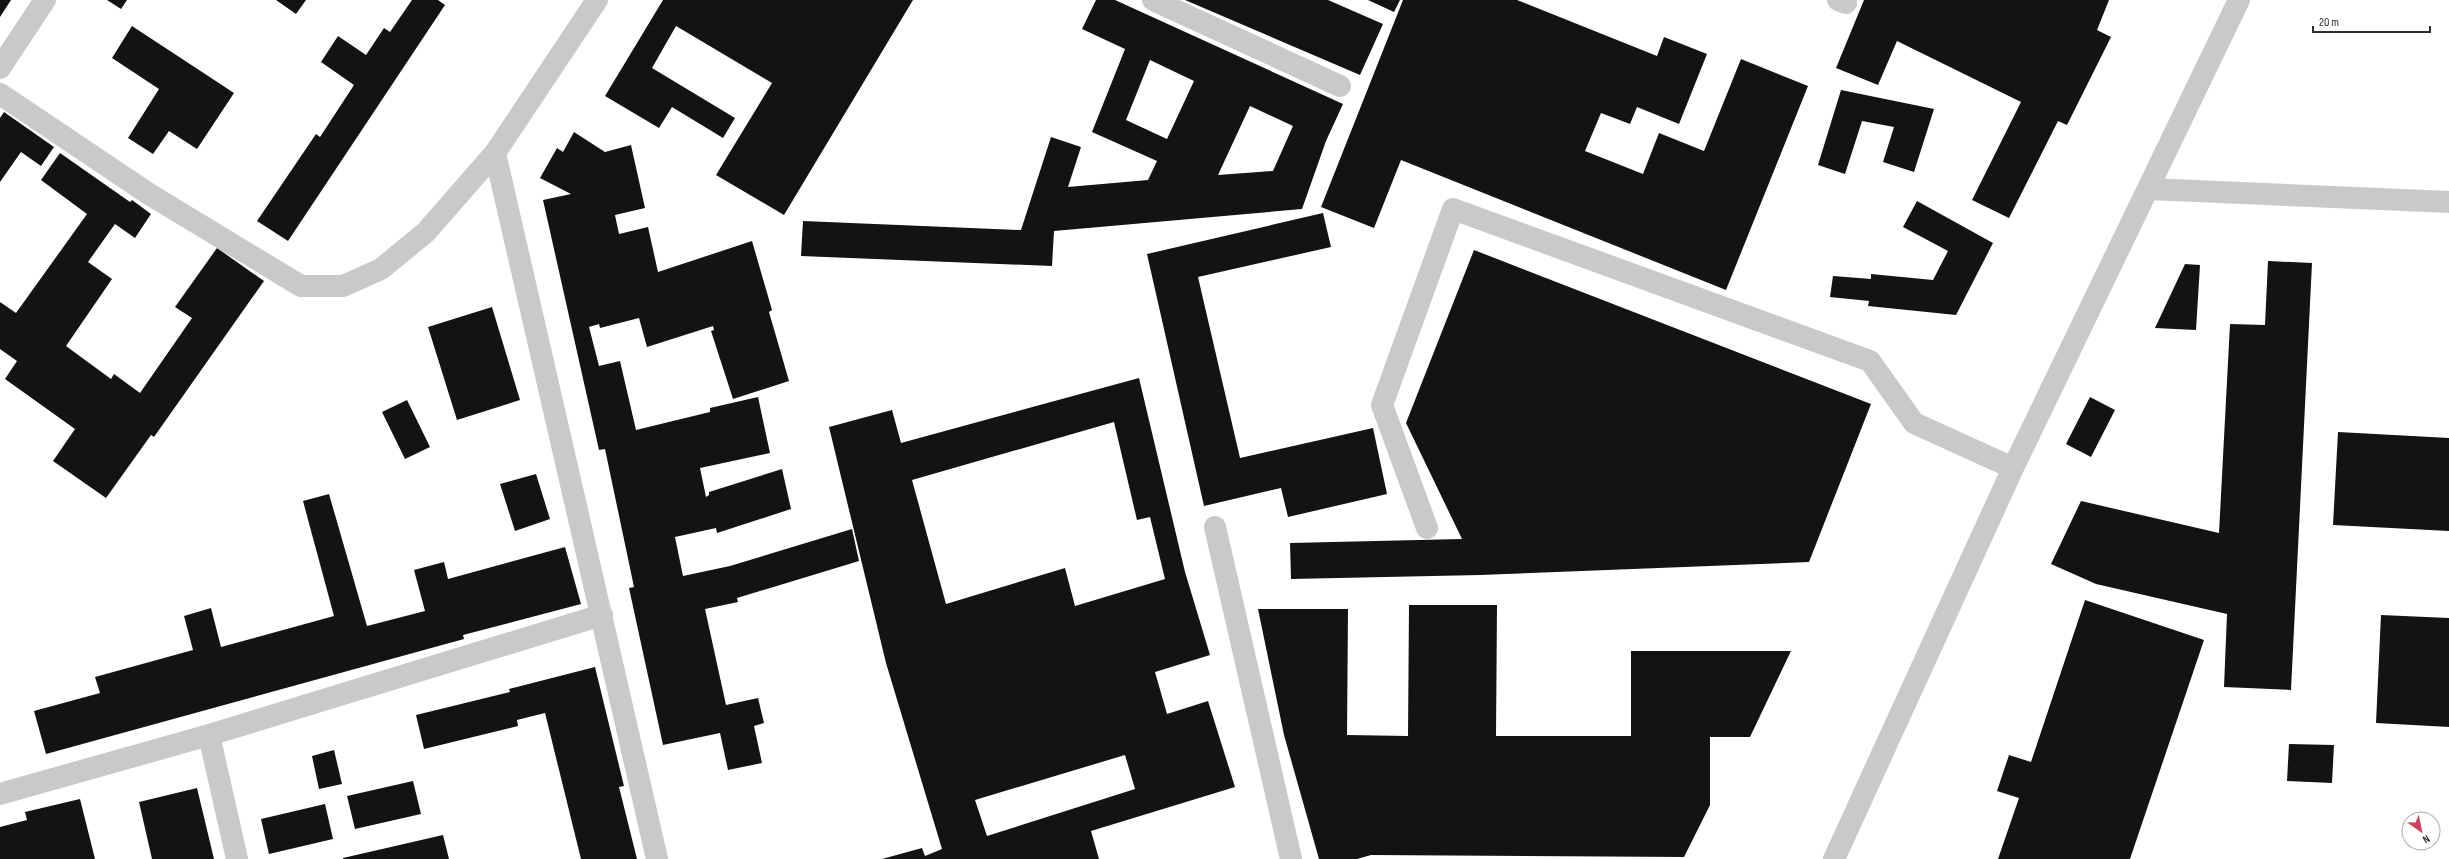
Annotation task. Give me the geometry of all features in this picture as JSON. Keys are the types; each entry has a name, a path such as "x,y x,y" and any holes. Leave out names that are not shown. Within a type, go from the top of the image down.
{"street":[{"path":"0,68 45,0"},
{"path":"0,94 149,194 301,286 343,286 381,269 426,232 495,152 597,0"},
{"path":"1153,0 1340,86"},
{"path":"1834,859 2013,468 2239,0"},
{"path":"495,152 657,859"},
{"path":"2148,189 2449,202"},
{"path":"1427,528 1382,405 1453,209 1870,361 1914,422 2013,468"},
{"path":"1215,527 1291,859"},
{"path":"0,794 209,735 602,616"},
{"path":"209,735 237,859"}],"building":[{"path":"0,0 11,0 0,17"},
{"path":"107,0 127,0 121,9"},
{"path":"276,0 306,0 296,14"},
{"path":"412,0 438,0 445,5 288,241 257,221 316,134 320,137 354,85 321,62 338,36 366,55 384,28 390,32"},
{"path":"663,0 913,0 784,215 716,175 772,83 676,26 652,68 735,118 723,138 672,107 659,128 605,96"},
{"path":"1096,0 1115,0 1343,104 1326,141 1302,209 1054,231 1052,266 801,256 803,221 1021,230 1051,137 1081,147 1068,187 1148,180 1157,161 1092,132 1125,49 1082,29","holes":["1150,60 1194,81 1167,139 1126,120","1250,106 1293,126 1273,171 1218,175"]},
{"path":"1185,0 1328,0 1383,24 1360,75"},
{"path":"1368,0 1400,0 1394,12"},
{"path":"1403,0 1517,0 1657,56 1664,37 1707,54 1679,124 1637,107 1630,124 1601,113 1585,151 1643,174 1659,133 1704,151 1741,59 1808,86 1726,290 1401,160 1374,228 1321,207"},
{"path":"1864,0 2109,0 2097,30 2111,37 2067,125 2058,121 2009,218 1972,200 2021,102 1897,41 1878,85 1836,68"},
{"path":"132,26 234,93 197,149 169,131 153,154 128,138 159,89 112,58"},
{"path":"1841,90 1934,109 1914,172 1883,162 1894,127 1862,121 1845,174 1818,165"},
{"path":"4,112 54,147 41,166 21,152 0,182 0,118"},
{"path":"574,132 605,152 631,145 645,208 615,215 619,234 648,227 658,272 752,241 772,310 769,312 789,381 733,399 711,331 714,330 713,326 647,347 639,318 600,328 599,324 589,327 599,366 620,361 636,430 710,412 710,408 758,397 770,453 700,468 706,497 709,495 709,492 782,469 791,509 717,533 716,528 675,537 683,576 730,566 852,529 859,561 737,598 738,602 705,609 726,705 758,698 764,723 754,726 762,763 728,770 720,733 663,745 629,588 634,587 605,449 599,450 543,200 571,194 540,178 557,148 563,152"},
{"path":"60,153 130,202 132,200 151,214 135,238 115,224 88,262 112,279 66,346 111,379 114,374 140,393 192,318 175,307 217,248 264,281 154,437 151,435 106,498 53,461 75,429 5,379 17,361 0,349 0,302 16,313 87,214 41,180"},
{"path":"1917,201 1993,243 1956,315 1868,306 1869,301 1830,297 1833,276 1871,279 1871,274 1933,280 1948,251 1903,227"},
{"path":"1323,213 1331,247 1198,277 1240,458 1373,428 1387,494 1288,517 1281,488 1204,506 1147,254"},
{"path":"1474,250 1871,404 1809,562 1480,575 1291,579 1290,543 1462,539 1406,423"},
{"path":"2268,261 2312,263 2291,690 2224,687 2227,614 2096,584 2051,564 2081,501 2219,533 2230,324 2265,325"},
{"path":"2185,264 2200,265 2196,330 2155,328"},
{"path":"492,307 520,400 457,420 428,327"},
{"path":"1139,378 1185,572 1210,655 1155,672 1167,714 1208,701 1235,787 1091,831 1099,859 882,859 922,848 925,856 942,849 886,663 829,427 892,410 901,443","holes":["1114,422 1137,520 1150,517 1165,579 1075,606 1065,568 946,604 912,480","1125,755 1135,789 987,836 975,800"]},
{"path":"2090,397 2115,410 2091,457 2066,444"},
{"path":"407,400 430,447 405,459 382,412"},
{"path":"2338,432 2449,438 2449,531 2333,525"},
{"path":"536,474 550,519 515,531 500,484"},
{"path":"329,494 367,626 425,611 414,570 444,562 448,579 565,547 581,604 463,635 464,639 46,754 34,711 100,693 95,677 193,650 184,616 211,608 221,647 334,616 303,501"},
{"path":"2085,600 2204,640 2130,859 1998,859 2019,798 1997,791 2009,755 2031,762"},
{"path":"1409,605 1497,605 1496,736 1631,736 1631,651 1791,651 1750,737 1710,737 1710,805 1684,857 1371,855 1357,859 1319,859 1284,735 1258,609 1348,609 1347,735 1408,736"},
{"path":"2381,615 2449,618 2449,727 2376,723"},
{"path":"595,667 624,786 619,787 637,859 581,859 545,713 517,720 518,726 424,749 416,715 510,692 509,689"},
{"path":"2289,744 2334,745 2332,783 2287,781"},
{"path":"334,750 342,784 319,789 312,756"},
{"path":"413,781 421,814 355,829 347,796"},
{"path":"197,788 214,859 152,859 139,802"},
{"path":"80,799 95,859 0,859 0,827 27,820 25,812"},
{"path":"325,804 333,839 269,854 261,819"},
{"path":"443,835 449,859 343,859 343,858"}]}
